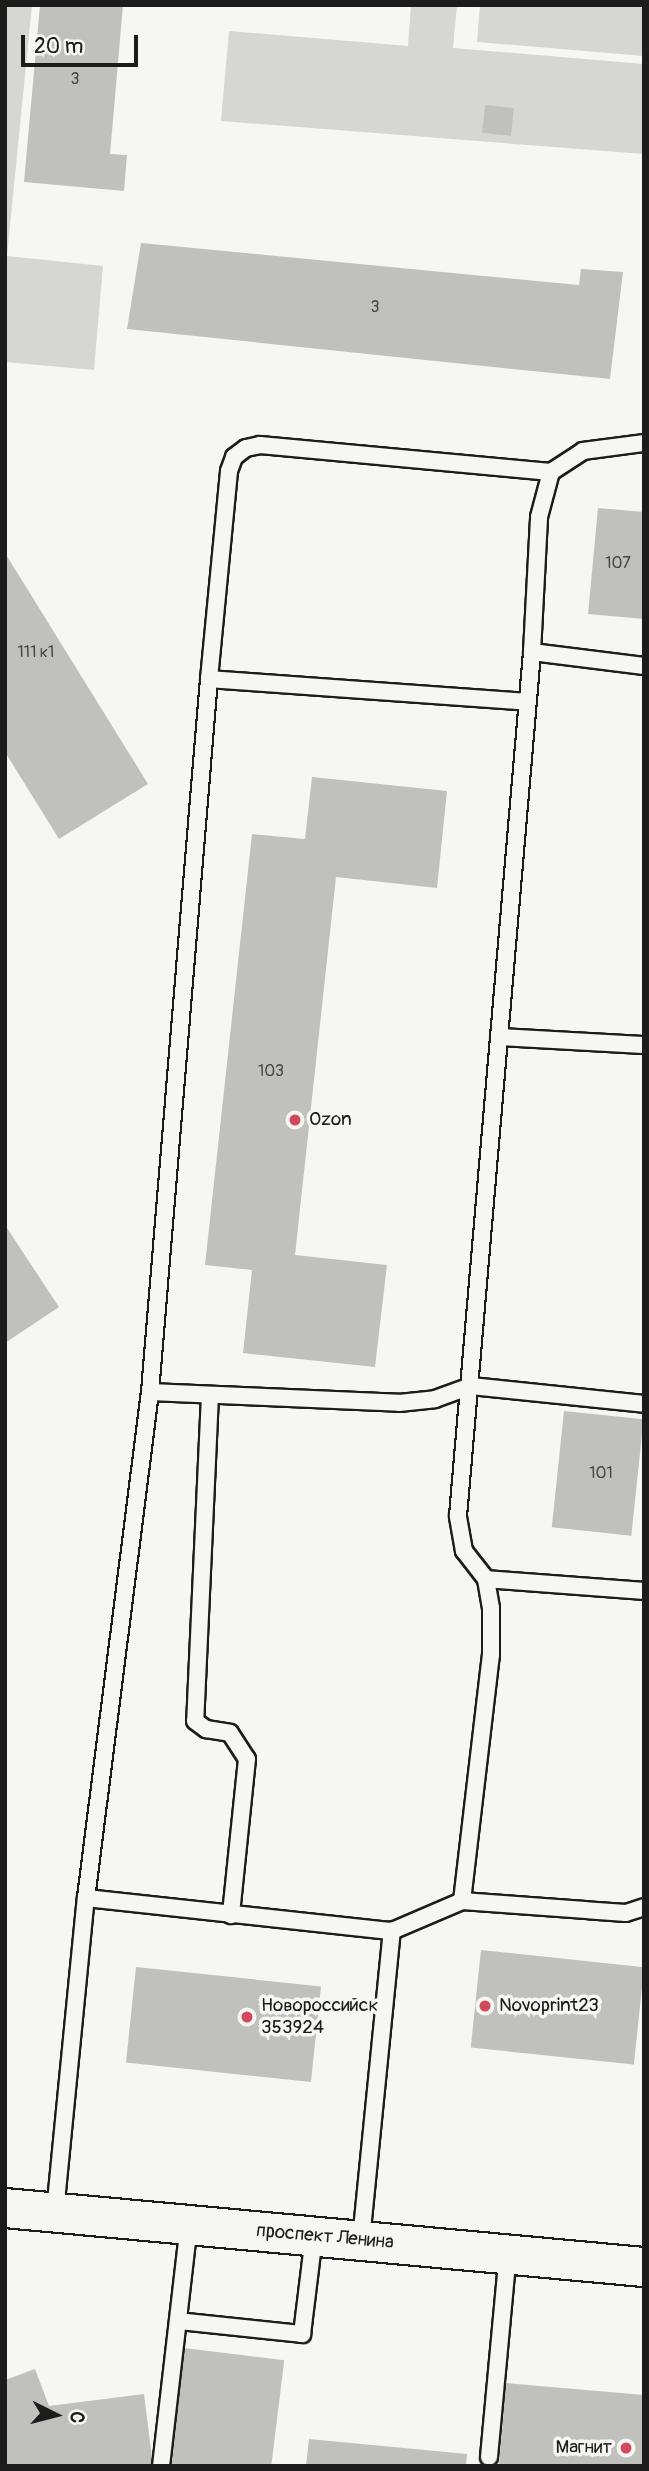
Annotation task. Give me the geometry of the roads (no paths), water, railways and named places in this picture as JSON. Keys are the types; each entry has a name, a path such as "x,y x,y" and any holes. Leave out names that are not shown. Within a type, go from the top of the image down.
{"street":[{"name":"проспект Ленина","path":"5,2208 644,2267"}],"lane":[{"path":"55,2212 86,1898 150,1392 209,679 229,471 234,457 246,448 260,445 551,472 583,451 644,443"},
{"path":"462,1901 491,1655 486,1579 464,1551 458,1516 532,652 539,517 551,472"},
{"path":"532,652 644,666"},
{"path":"209,679 527,702"},
{"path":"499,1037 644,1045"},
{"path":"150,1392 399,1403 435,1399 471,1386 644,1404"},
{"path":"210,1395 193,1679 195,1721 206,1729 230,1733 247,1759 231,1915"},
{"path":"486,1579 644,1591"},
{"path":"86,1898 392,1931 462,1901 626,1913 644,1908"},
{"path":"360,2241 392,1931"},
{"path":"161,2466 189,2224"},
{"path":"177,2321 302,2334 314,2236"},
{"path":"489,2457 508,2254"}],"place":[{"name":"Ozon","path":"295,1120"},
{"name":"Novoprint23","path":"485,2006"},
{"name":"Новороссийск 353924","path":"247,2017"},
{"name":"Магнит","path":"626,2448"}]}
